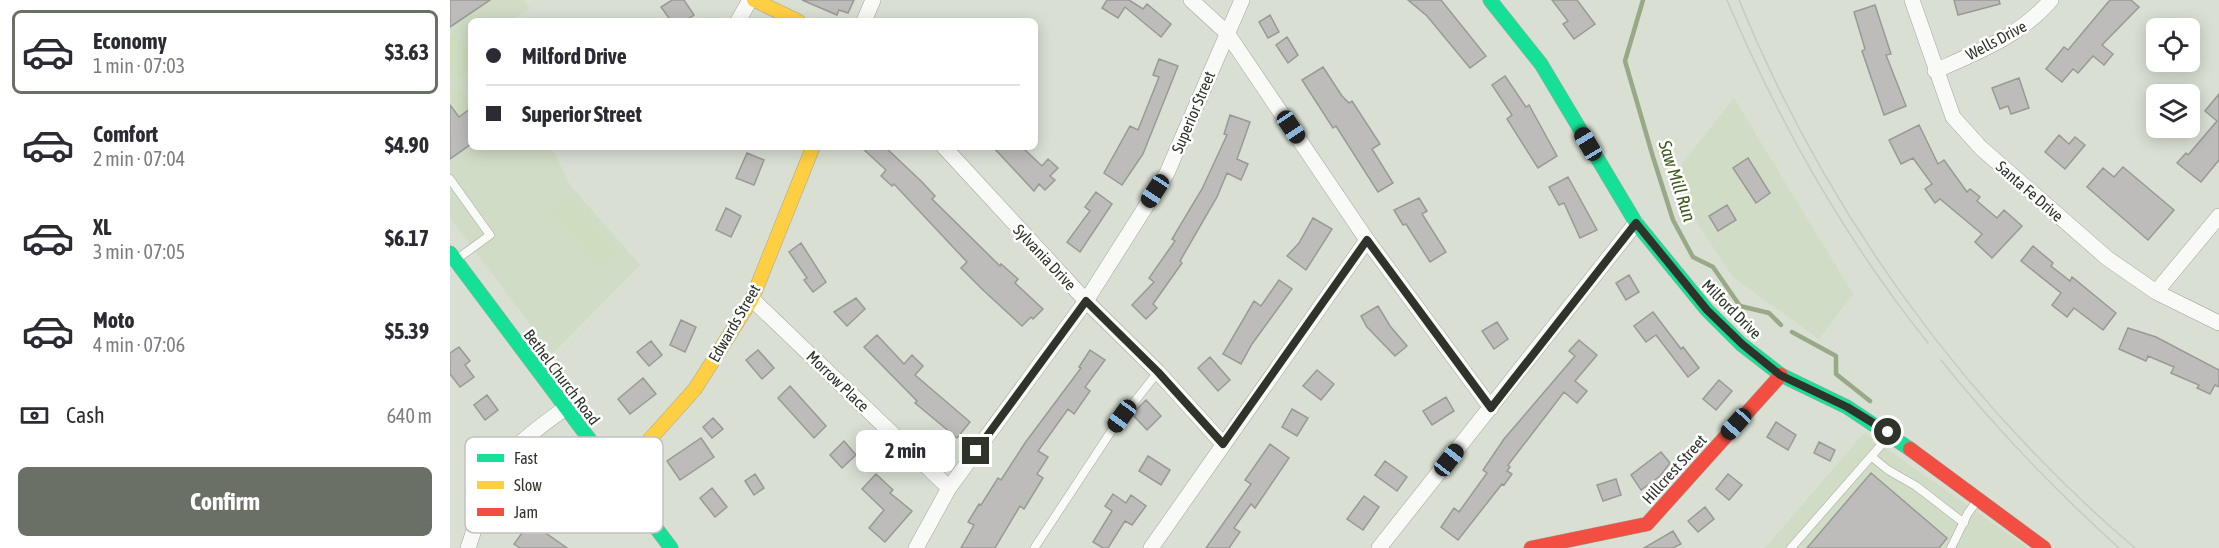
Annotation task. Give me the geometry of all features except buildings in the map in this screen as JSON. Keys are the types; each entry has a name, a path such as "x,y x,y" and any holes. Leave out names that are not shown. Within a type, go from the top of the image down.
{"street":[{"path":"740,18 750,0"},
{"path":"754,0 792,18"},
{"path":"865,18 873,0"},
{"path":"1191,0 1227,33 1367,240 1491,408"},
{"name":"Superior Street","path":"916,548 949,488 1086,301 1167,173 1242,0"},
{"name":"Milford Drive","path":"1490,0 1541,64 1636,223 1707,310 1742,344 1780,375 1847,407 1890,434 2044,548"},
{"name":"Santa Fe Drive","path":"1912,0 1953,117 1981,148 2107,258 2156,292 2219,322"},
{"name":"Wells Drive","path":"1935,71 2000,42 2034,20 2051,0"},
{"name":"Edwards Street","path":"652,437 695,389 752,299 812,150"},
{"name":"Sylvania Drive","path":"947,150 1086,301 1158,372 1223,444"},
{"path":"2156,292 2219,216"},
{"path":"1379,548 1636,223"},
{"path":"1151,548 1367,240"},
{"name":"Bethel Church Road","path":"453,256 587,437"},
{"name":"Morrow Place","path":"752,299 949,488"},
{"name":"Hillcrest Street","path":"1531,548 1647,524 1780,375"},
{"path":"528,437 565,408"},
{"path":"468,548 474,533"},
{"name":"Bethel Church Road","path":"660,533 671,548"}],"lane":[{"path":"450,179 490,235 453,256"},
{"path":"1035,547 1112,430 1158,372"},
{"path":"1791,548 1890,434"},
{"path":"1872,457 1888,470 1916,486 1964,523"},
{"path":"1951,548 1978,499"}],"shaded area":[{"path":"450,0 524,0 530,8 515,18 468,18 468,150 552,150 570,185 640,265 552,354 450,218"},
{"path":"454,35 468,49 468,72 456,80 450,72 450,38"},
{"path":"460,89 468,101 468,107 460,114 450,96"},
{"path":"1734,98 1853,294 1819,339 1733,277 1669,180"},
{"path":"569,196 616,251 598,266 551,211"},
{"path":"1864,433 2028,548 1765,548"}],"waterway":[{"name":"Saw Mill Run","path":"1643,0 1625,61 1673,220 1693,257 1713,267 1740,306 1769,313 1781,325"},
{"name":"Saw Mill Run","path":"1792,332 1836,356 1836,374 1870,401"}],"tram line":[{"path":"1727,0 1769,91 1816,179 1869,263 1928,343"},
{"path":"1739,0 1774,78 1813,154 1856,227 1904,298 1956,365 2012,430 2072,491 2135,548"},
{"path":"1941,360 2026,458 2119,548"}],"traffic: fast":[{"path":"1490,0 1541,64 1636,223 1707,310 1741,344 1781,375 1847,407 1910,449"},
{"path":"450,253 588,437"},
{"path":"660,533 671,548"}],"traffic: slow":[{"path":"754,0 792,18"},
{"path":"652,437 695,389 752,299 812,150"}],"traffic: jam":[{"path":"1531,548 1647,524 1781,375"},
{"path":"1910,449 2044,548"}],"route":[{"path":"976,451 1086,301 1158,372 1223,444 1367,240 1491,408 1636,223 1672,270 1707,310 1742,344 1780,375 1847,407 1888,432"}]}
